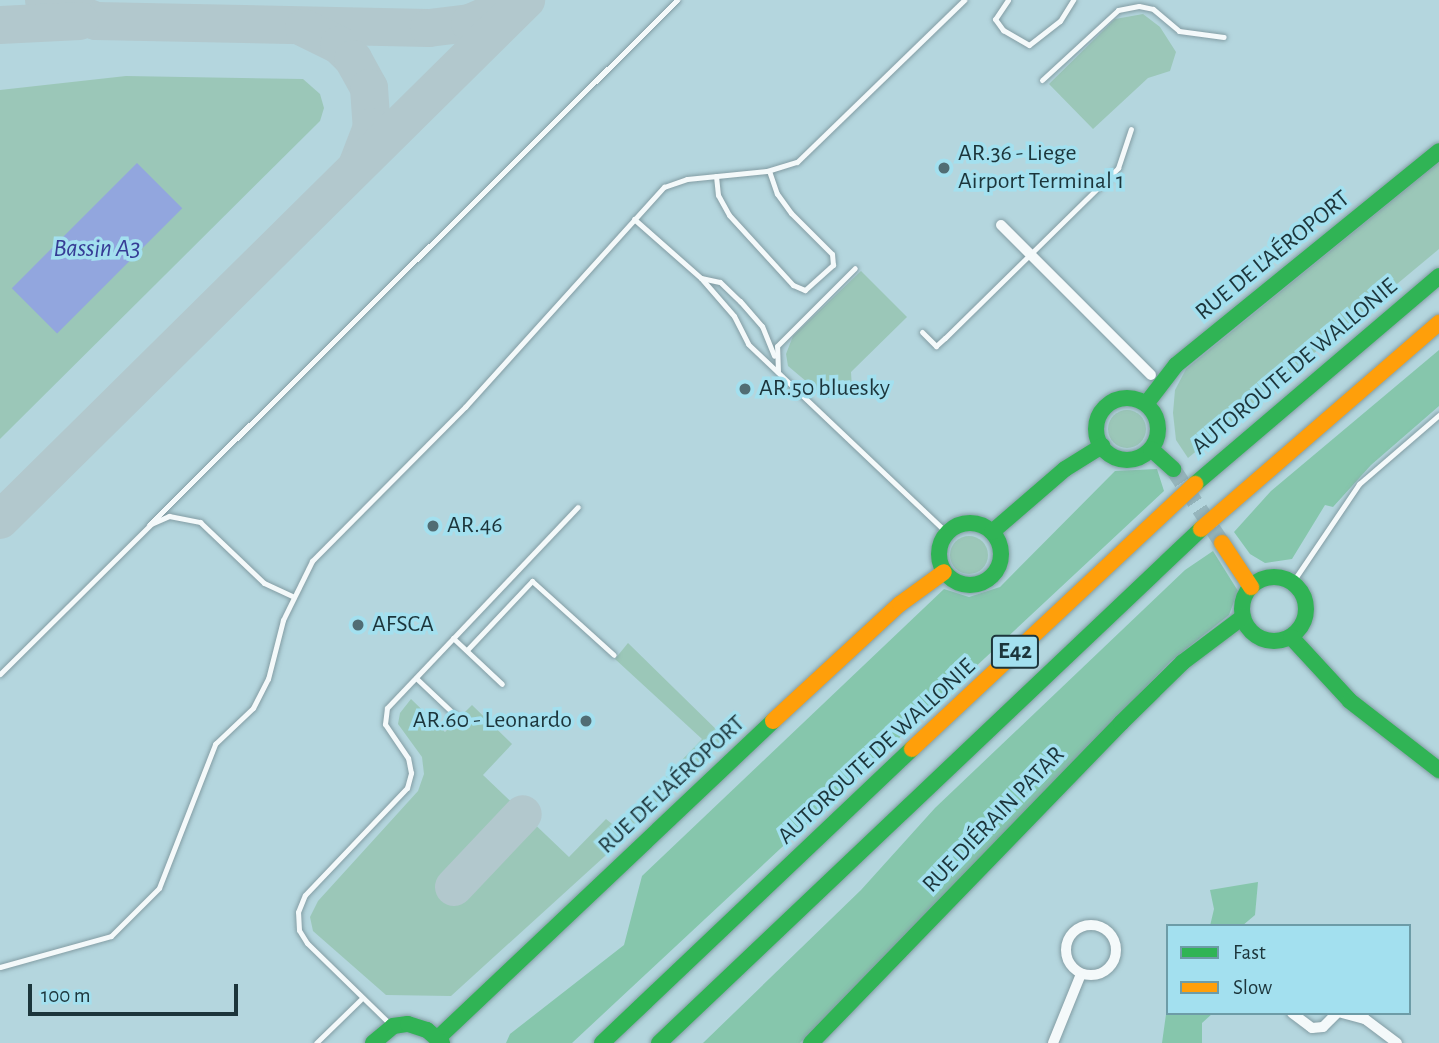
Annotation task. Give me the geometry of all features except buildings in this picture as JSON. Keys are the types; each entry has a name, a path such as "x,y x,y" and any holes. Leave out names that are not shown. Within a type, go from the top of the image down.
{"main road":[{"name":"RUE DE L'AÉROPORT","path":"1146,404 1176,365 1439,151"},
{"name":"AUTOROUTE DE WALLONIE","path":"602,1043 1165,509 1439,275"},
{"name":"E42","path":"659,1043 1190,538 1439,323"},
{"path":"1122,398 1146,404 1158,425 1151,449 1131,459 1110,454 1102,446 1097,423 1111,403 1122,398"},
{"path":"992,532 1065,469 1102,446"},
{"path":"1151,449 1173,469"},
{"path":"970,523 992,532 1002,553 994,575 985,582 962,585 944,572 939,552 947,533 970,523"},
{"path":"1222,543 1251,587 1243,617 1255,635 1273,641 1291,636 1300,628 1306,603 1292,583 1270,578 1251,587"},
{"name":"RUE DE L'AÉROPORT","path":"393,1026 418,1025 440,1040 818,678 900,604 944,572"},
{"name":"RUE DIÉRAIN PATAR","path":"811,1043 1121,723 1183,662 1219,638 1243,617"},
{"name":"RUE DIÉRAIN PATAR","path":"1219,638 1255,635"},
{"path":"1291,636 1350,701 1439,770"},
{"path":"373,1043 393,1026"}],"street":[{"path":"1001,225 1151,375"},
{"path":"1084,926 1105,929 1112,937 1115,957 1102,973 1082,974 1067,959 1068,939 1084,926"},
{"path":"1053,1043 1082,974"},
{"path":"1295,1015 1312,1028 1323,1027 1337,1015"},
{"path":"1348,1015 1365,1019 1397,1043"}],"lane":[{"path":"0,674 677,0"},
{"path":"0,967 111,936 159,888 215,744 253,708 268,679 292,596 312,561 465,407 664,187 716,176 769,171 797,162 824,139 964,0"},
{"path":"1008,0 995,19 1003,30 1029,46 1060,21 1073,0"},
{"path":"1042,80 1118,10 1139,6 1153,9 1179,31 1224,37"},
{"path":"922,332 936,346 1118,168 1131,129"},
{"path":"716,176 718,195 729,215 793,285 805,290 834,265 832,254 791,213 777,194 769,171"},
{"path":"634,219 701,278 734,316 748,344 947,533"},
{"path":"774,359 777,346 855,268"},
{"path":"701,278 719,282 762,326 778,373"},
{"path":"1292,583 1359,484 1439,415"},
{"path":"393,1026 360,1000 353,986 307,943 299,930 298,912 306,895 407,788 411,773 408,758 390,734 384,717 416,678 578,507"},
{"path":"149,526 169,516 200,522 264,583 292,596"},
{"path":"467,650 532,581 614,655"},
{"path":"453,638 502,684"},
{"path":"416,678 455,715"},
{"path":"316,1043 360,1000"}],"green space":[{"path":"1143,14 1160,27 1176,52 1170,71 1148,78 1093,129 1049,84 1115,19"},
{"path":"126,76 303,79 320,94 324,108 320,121 0,439 0,90"},
{"path":"1439,162 1439,249 1188,458 1176,440 1173,413 1175,390 1186,369"},
{"path":"861,271 907,317 851,372 852,389 840,397 826,398 788,366 786,354 793,336"},
{"path":"1439,350 1439,406 1371,465 1333,507 1325,505 1292,559 1265,563 1250,554 1234,532 1271,491"},
{"path":"1127,410 1140,416 1146,429 1140,442 1127,448 1114,442 1108,429 1114,416"},
{"path":"1157,469 1164,491 572,1043 506,1043 510,1034 624,945 642,876 944,589 969,597 1000,587 1115,471"},
{"path":"969,536 982,542 988,555 982,568 969,574 956,568 950,555 956,542"},
{"path":"1213,551 1238,591 1229,615 1171,661 800,1043 703,1043 861,890 935,808 1185,570"},
{"path":"628,643 725,738 627,836 451,996 386,995 313,931 310,917 318,901 418,791 424,774 422,757 398,724 400,713 411,699 445,732 472,705 512,744 483,775 569,857 606,819 617,828 702,739 615,659"},
{"path":"1258,882 1255,915 1244,924 1210,924 1214,909 1210,890"},
{"path":"1166,1014 1211,1015 1202,1023 1202,1043 1162,1043"}],"water":[{"name":"Bassin A3","path":"137,163 182,208 57,333 12,288"}],"taxiway":[{"path":"44,0 96,21 429,28 470,23 511,5"},
{"path":"0,520 526,0"},
{"path":"0,25 80,21"},
{"path":"304,28 339,45 353,59 369,88 372,127 358,163"},
{"path":"454,887 523,814"}],"tunnel":[{"path":"1173,469 1222,543"}],"traffic: fast":[{"path":"1146,404 1176,365 1439,151"},
{"path":"1195,484 1439,276"},
{"path":"1127,398 1149,407 1158,429 1149,451 1127,460 1105,451 1096,429 1105,407 1127,398"},
{"path":"992,532 1065,469 1102,446"},
{"path":"1151,449 1173,469"},
{"path":"964,523 976,523 992,532 999,542 1001,554 999,566 992,576 976,585 964,585 953,580 944,571 939,560 939,548 944,537 953,528 964,523"},
{"path":"659,1043 1201,529"},
{"path":"1274,577 1292,583 1300,591 1306,609 1300,627 1292,635 1274,641 1256,635 1248,627 1242,609 1248,591 1256,583 1274,577"},
{"path":"811,1043 1121,723 1183,662 1243,617"},
{"path":"1291,637 1350,701 1439,770"},
{"path":"438,1038 773,721"},
{"path":"602,1043 912,749"},
{"path":"373,1043 393,1026 408,1024 427,1030 442,1043"}],"traffic: slow":[{"path":"1201,529 1439,323"},
{"path":"912,749 1195,484"},
{"path":"1222,543 1251,587"},
{"path":"773,721 900,604 944,572"}],"place":[{"name":"AR.36 - Liege Airport Terminal 1","path":"944,168"},
{"name":"AR.50 bluesky","path":"745,389"},
{"name":"AR.46","path":"433,526"},
{"name":"AFSCA","path":"358,625"},
{"name":"AR.60 - Leonardo","path":"586,721"}]}
